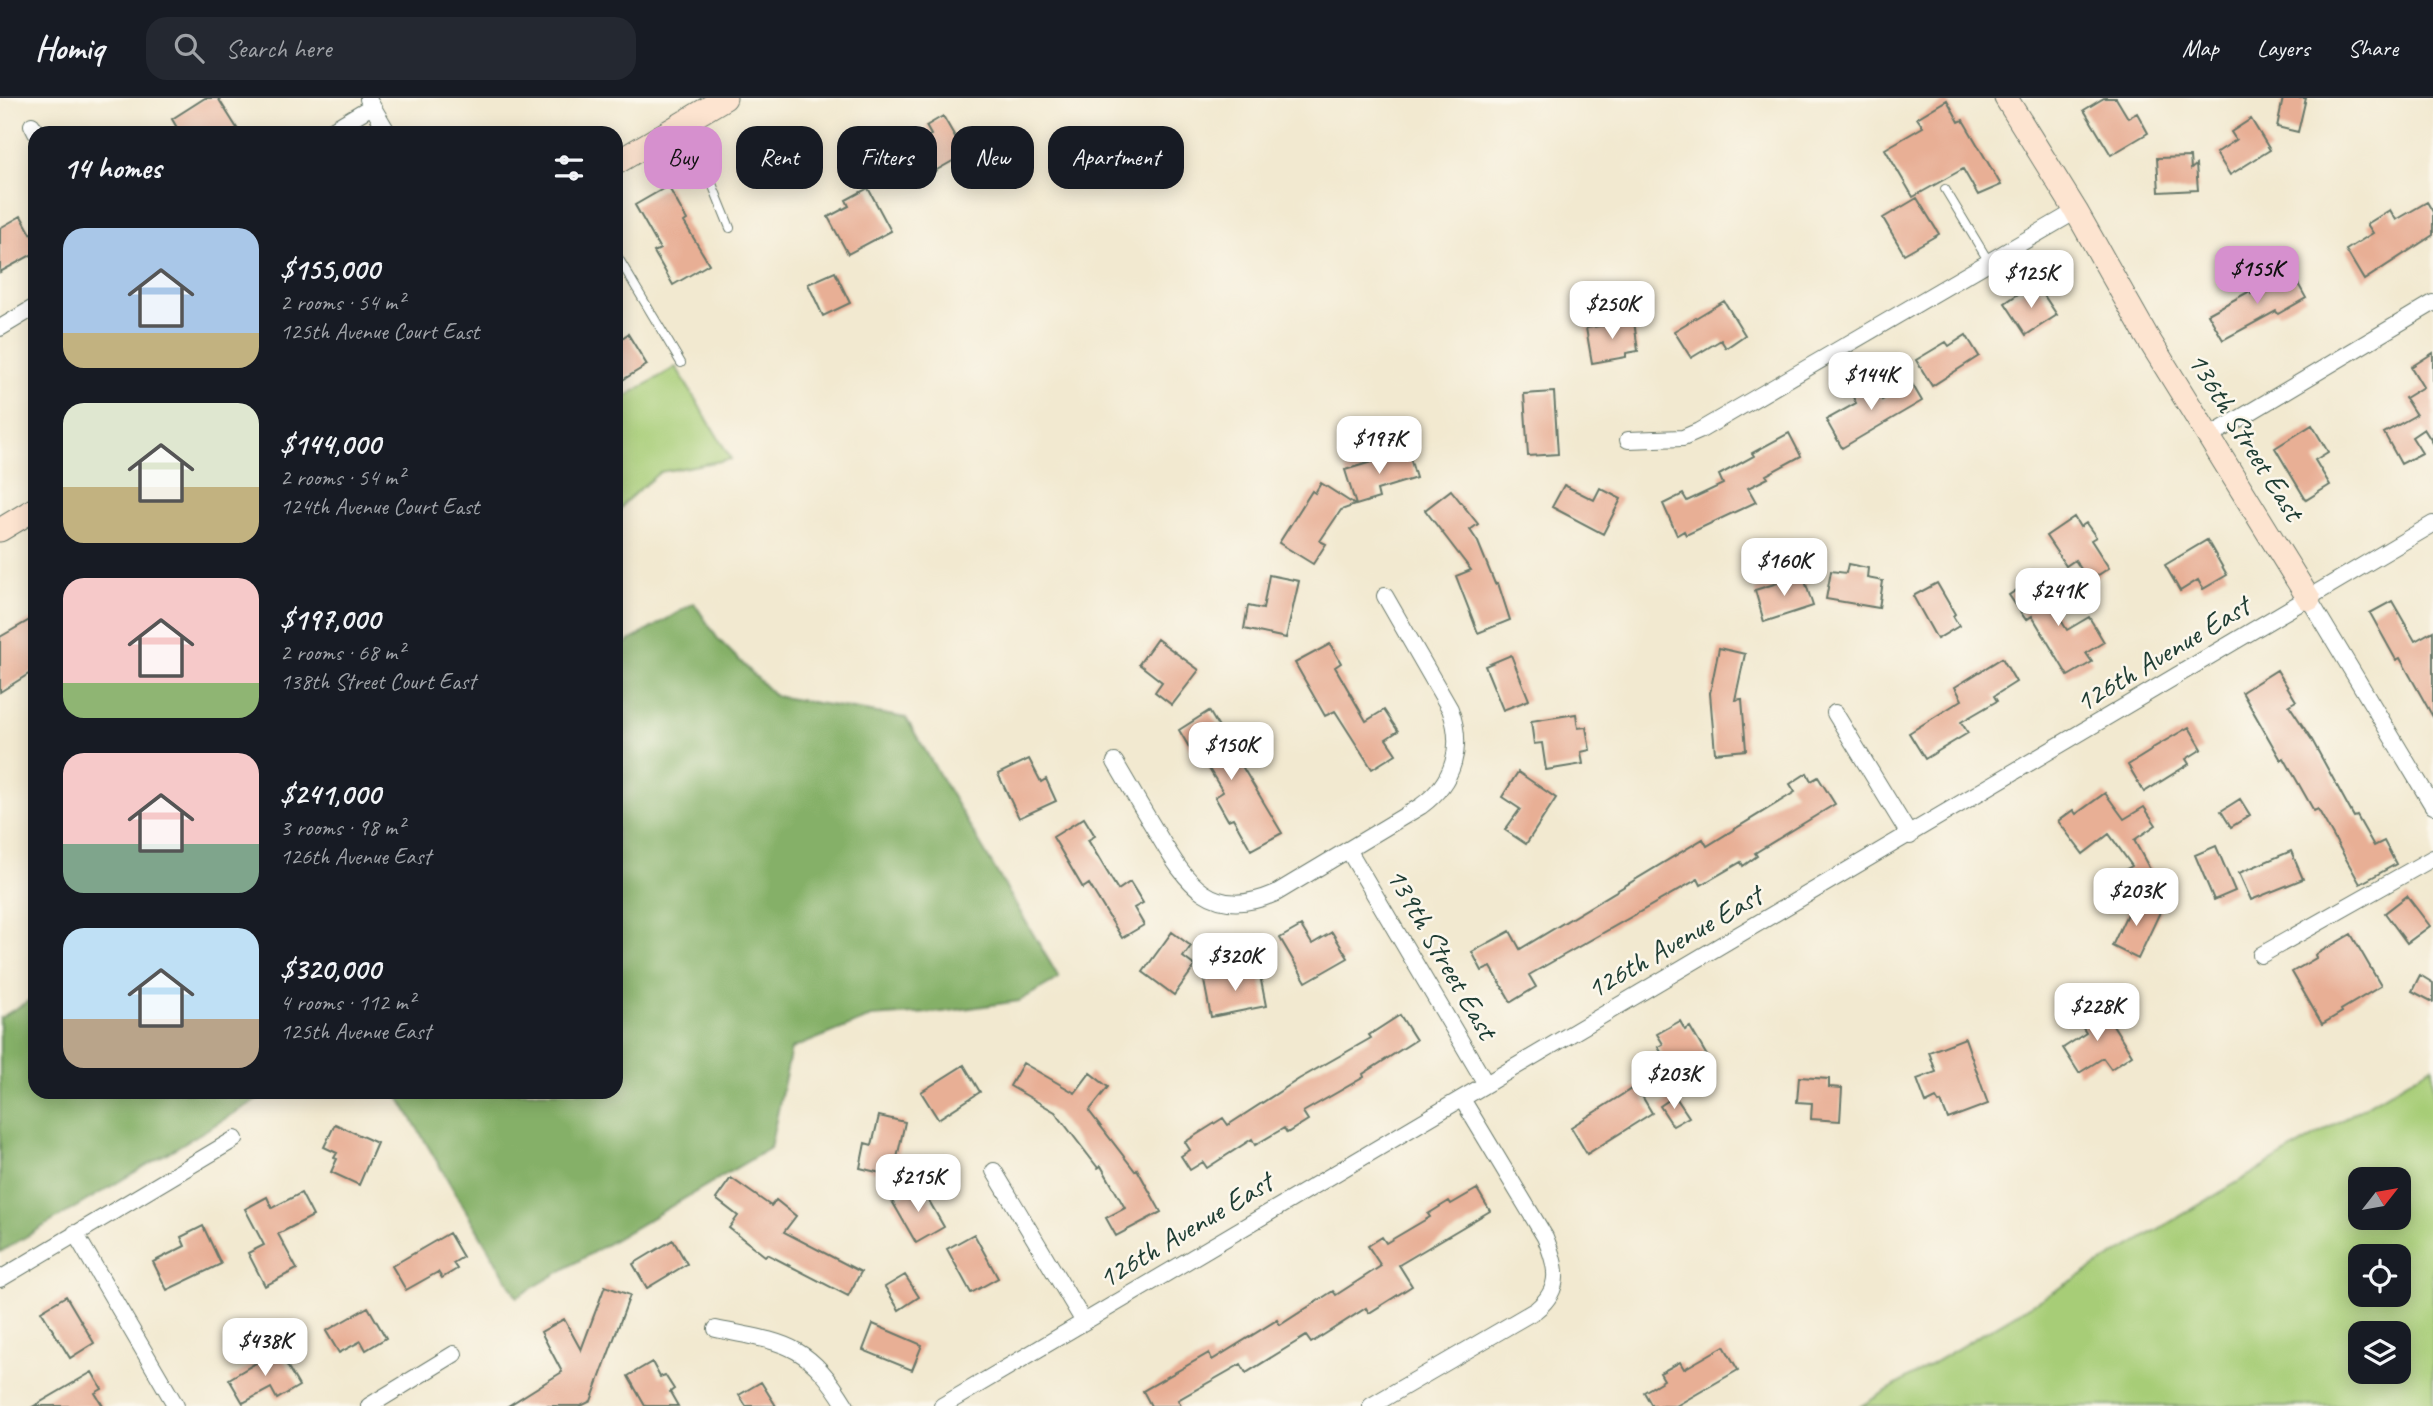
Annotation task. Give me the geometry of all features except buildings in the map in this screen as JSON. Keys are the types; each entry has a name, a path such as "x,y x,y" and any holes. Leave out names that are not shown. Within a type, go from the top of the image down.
{"street":[{"path":"623,159 725,98"},
{"name":"136th Street East","path":"2006,98 2076,211 2146,335 2433,806"},
{"path":"336,126 369,102 384,126"},
{"path":"1628,440 1683,438 1699,431 2076,211"},
{"path":"2210,436 2433,303"},
{"path":"0,328 28,311"},
{"path":"0,530 28,513"},
{"name":"126th Avenue East","path":"942,1406 1910,836 2433,524"},
{"path":"1115,762 1176,866 1196,888 1229,903 1256,902 1276,893 1422,806 1441,789 1455,760 1456,730 1450,709 1385,596"},
{"path":"1835,713 1910,836"},
{"name":"139th Street East","path":"1349,850 1486,1084"},
{"path":"2262,955 2433,858"},
{"path":"1371,1406 1536,1310 1544,1304 1553,1285 1555,1261 1545,1237 1461,1099"},
{"path":"0,1279 235,1139"},
{"path":"994,1171 1084,1322"},
{"path":"75,1233 176,1406"},
{"path":"716,1329 788,1345 820,1368 846,1406"},
{"path":"369,1406 454,1354"}],"lane":[{"path":"682,124 704,164 730,228"},
{"path":"1945,189 1989,262"},
{"path":"623,266 681,363"}],"green space":[{"path":"676,367 731,459 660,472 623,505 623,398"},
{"path":"694,603 718,639 775,696 906,718 1059,978 1019,1001 942,1012 871,1017 791,1049 770,1148 517,1297 400,1099 623,1099 623,645"},
{"path":"28,1001 28,1099 258,1099 0,1252 0,1018"},
{"path":"2433,1066 2433,1406 1861,1406"}]}
